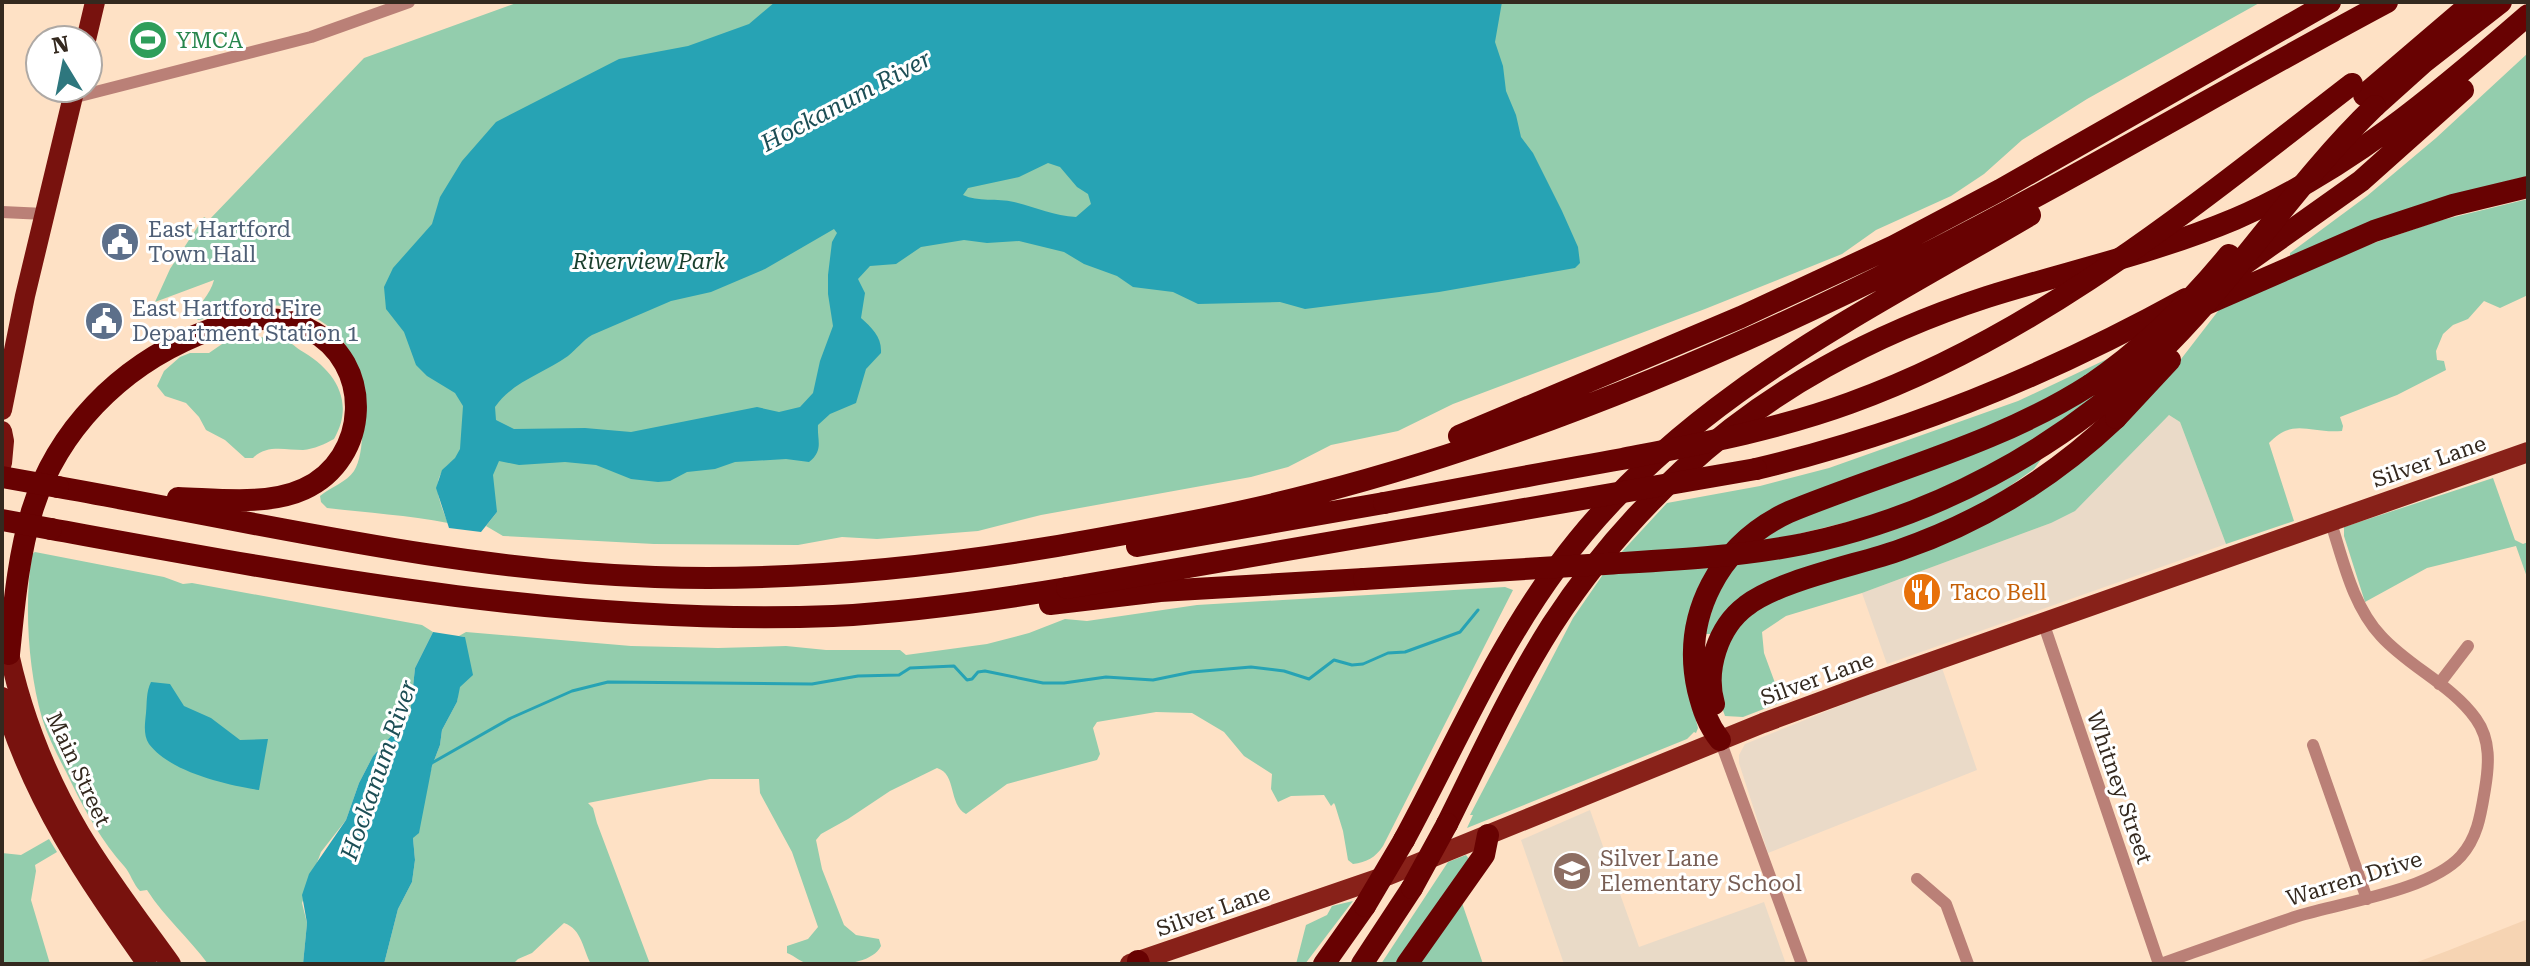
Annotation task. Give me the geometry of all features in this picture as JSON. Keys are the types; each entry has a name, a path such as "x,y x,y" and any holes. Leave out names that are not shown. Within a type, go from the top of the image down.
{"highway":[{"path":"90,24 95,2"},
{"path":"2223,62 2246,42 2312,2"},
{"path":"1312,494 1538,404 1844,270 1971,206 2330,2"},
{"path":"2,477 434,555 589,573 769,577 874,570 949,562 1121,535 1312,494 1425,462 1563,414 1656,377 1795,317 1982,225 2387,2"},
{"path":"1720,740 1708,725 1699,694 1694,636 1708,590 1721,567 1744,540 1764,524 1789,512 1997,434 2090,385 2136,351 2177,313 2223,262 2305,157 2364,95 2470,2"},
{"path":"949,562 1040,557 1152,544 1742,435 1836,408 1918,376 2006,332 2364,95 2424,62 2501,2"},
{"path":"1362,964 1412,888 1532,660 1572,595 1636,517 1722,436 1807,377 1913,325 1998,294 2176,242 2287,195 2399,124 2528,15"},
{"path":"1068,594 1756,469 1852,444 1928,419 2027,379 2115,337 2214,283 2325,208 2403,145 2528,29"},
{"path":"1324,964 1365,906 1404,840 1494,667 1535,598 1608,504 1669,445 1762,374 2196,119 2275,62"},
{"path":"2,520 359,583 536,606 726,617 831,616 1068,594 1715,557 1775,549 1846,533 1905,514 1956,492 2001,470 2055,437 2142,370 2227,281 2306,179 2364,95"},
{"path":"2,410 70,104"},
{"path":"2115,337 2176,317 2374,231 2453,205 2528,187"},
{"path":"1720,740 1720,721 1711,693 1714,660 1726,627 1746,606 1776,590 1902,550 1967,523 2050,473 2116,418 2167,364 2211,309 2227,281"},
{"path":"9,654 21,560 37,495 75,429 121,379 150,358 186,339 221,326 251,320 287,321 310,330 328,343 345,362 356,396 354,431 338,463 312,485 294,493 268,498 116,497"},
{"path":"2,431 2,463"},
{"name":"Main Street","path":"2,619 9,654 34,734 62,799 93,853 171,964"},
{"name":"Main Street","path":"2,697 8,730 60,835 147,964"},
{"path":"1407,964 1484,855 1488,835"}],"main road":[{"name":"Silver Lane","path":"1136,963 1358,886 1720,740 2043,622 2528,452"}],"street":[{"path":"104,86 292,43 409,2"},
{"path":"2,212 45,214"},
{"name":"Warren Drive","path":"2160,964 2301,915 2367,899 2424,879 2451,865 2476,833 2487,775 2487,745 2477,720 2468,708 2395,649 2370,623 2355,594 2330,520"},
{"name":"Whitney Street","path":"2043,622 2160,964"},
{"path":"2439,684 2468,646"},
{"path":"1720,740 1802,964"},
{"path":"2313,745 2367,899"},
{"path":"1917,879 1946,904 1968,964"}],"shaded area":[{"path":"2169,415 2180,422 2226,544 1887,664 1862,593 2051,523"},
{"path":"1941,665 1977,770 1768,853 1739,763 1739,755 1745,744"},
{"name":"Silver Lane Elementary School","path":"1590,810 1639,947 1764,902 1786,964 1564,964 1521,840"},
{"path":"2528,919 2528,964 2412,964 2447,951"}],"green space":[{"name":"Riverview Park","path":"519,2 2261,2 2087,99 2022,140 1984,174 1951,196 1876,230 1842,254 1453,404 1398,431 1331,445 1288,467 1251,477 1041,515 978,531 877,539 842,537 798,545 654,544 503,536 486,526 497,512 450,463 438,484 439,499 448,523 327,508 320,496 351,475 359,459 361,444 359,390 351,358 342,340 315,318 283,306 243,307 198,320 195,317 197,312 214,280 155,302 170,269 204,217 209,220 364,58"},
{"path":"2528,53 2528,176 2407,210 2290,257 2290,253 2367,196 2436,138"},
{"path":"2528,199 2528,295 2500,308 2484,301 2468,319 2453,325 2443,334 2436,351 2437,360 2444,361 2446,370 2397,395 2340,417 2342,431 2294,429 2278,435 2269,443 2294,521 2226,544 2180,422 2169,415 2075,511 2051,523 1862,593 1786,616 1762,632 1764,653 1782,702 1743,717 1725,716 1718,668 1735,625 1772,599 1947,541 2178,363 2222,306 2333,257 2438,221"},
{"path":"252,337 289,342 332,376 342,399 343,412 334,439 307,449 270,449 253,458 245,458 225,440 206,430 186,403 165,396 157,386 164,371 180,357 190,353 209,353 225,342"},
{"path":"2124,351 2069,390 1726,549 1617,557 1667,503 1760,486 1829,468 2018,401"},
{"path":"2152,351 2093,401 2014,454 1892,511 1754,545 1762,536"},
{"path":"2045,454 2034,469 1990,500 1918,536 1795,572 1713,634 1703,634 1710,603 1733,564"},
{"path":"2493,478 2515,540 2523,544 2528,542 2528,580 2516,546 2427,568 2365,602 2344,536 2344,527"},
{"path":"35,552 164,577 183,584 192,583 422,625 433,632 415,668 410,715 373,756 359,783 346,820 321,852 302,903 307,923 303,964 208,964 147,890 140,891 102,838 52,743 37,699 28,615 32,554"},
{"path":"1714,566 1685,649 1686,683 1698,728 1696,733 1467,828 1473,815 1470,815 1573,618 1604,573"},
{"path":"1505,587 1513,590 1383,846 1374,856 1362,862 1353,864 1348,860 1335,805 1331,806 1324,795 1291,796 1278,802 1271,789 1272,774 1244,756 1224,732 1192,713 1156,712 1097,722 1093,728 1100,754 1097,760 1007,784 966,814 957,803 947,776 937,768 890,791 821,834 816,840 822,869 844,925 856,935 879,939 881,946 876,953 859,961 810,964 787,953 787,946 808,939 818,927 792,852 760,793 759,779 710,779 588,803 593,808 650,964 591,964 575,930 564,923 532,953 513,964 384,964 398,909 412,882 415,860 413,838 442,730 457,702 465,637 459,636 466,632 631,646 786,646 826,650 900,650 906,655 987,644 1065,619 1087,621 1197,605"},
{"path":"49,839 57,852 35,865 31,900 50,964 2,964 2,853 21,855"},
{"path":"1466,855 1473,864 1401,964 1381,964 1448,862"},
{"path":"1353,901 1305,964 1296,964 1306,925 1327,915 1332,906"},
{"path":"1462,903 1483,964 1417,964"}],"water":[{"name":"Hockanum River","path":"775,2 1502,2 1495,42 1503,66 1506,91 1521,137 1533,153 1578,247 1580,263 1575,268 1439,292 1305,309 1280,302 1198,304 1173,292 1133,287 1117,276 1084,264 1064,252 1019,241 987,243 964,240 921,247 896,264 870,266 858,279 865,293 861,318 878,338 881,353 866,369 856,403 830,414 818,425 819,445 809,462 786,459 735,462 658,482 631,479 596,465 565,462 519,465 499,461 493,475 497,512 481,532 449,528 436,488 442,470 460,449 463,406 455,393 427,376 416,365 404,332 386,309 384,287 393,268 432,224 440,197 462,161 496,122 619,59 688,46 749,24","holes":["1048,163 1060,167 1077,187 1088,194 1091,204 1076,217 1014,202 963,195 968,188 1019,177","834,229 837,233 832,242 828,275 833,326 820,361 813,393 800,407 779,412 757,407 631,432 585,428 514,429 496,420 495,407 502,398 519,384 568,356 592,335 671,301 711,292 765,269"]},
{"name":"Hockanum River","path":"433,632 465,637 473,675 460,687 457,702 442,730 419,833 413,838 415,860 412,882 398,909 384,964 303,964 307,923 302,895 309,874 346,820 359,783 373,756 410,715 415,668"},
{"path":"151,682 170,684 184,706 211,718 240,740 268,739 259,790 200,776 158,754 145,733"}],"waterway":[{"path":"430,764 511,718 572,691 608,682 812,684 858,676 899,675 910,668 954,666 967,680 985,671 1043,683 1106,677 1153,680 1192,672 1251,667 1284,671 1309,679 1334,660 1352,665 1363,664 1388,653 1405,652 1460,632 1478,610"}],"place":[{"name":"YMCA","path":"148,40"},
{"name":"East Hartford Town Hall","path":"120,242"},
{"name":"East Hartford Fire Department Station 1","path":"104,321"},
{"name":"Taco Bell","path":"1922,592"},
{"name":"Silver Lane Elementary School","path":"1572,871"}]}
